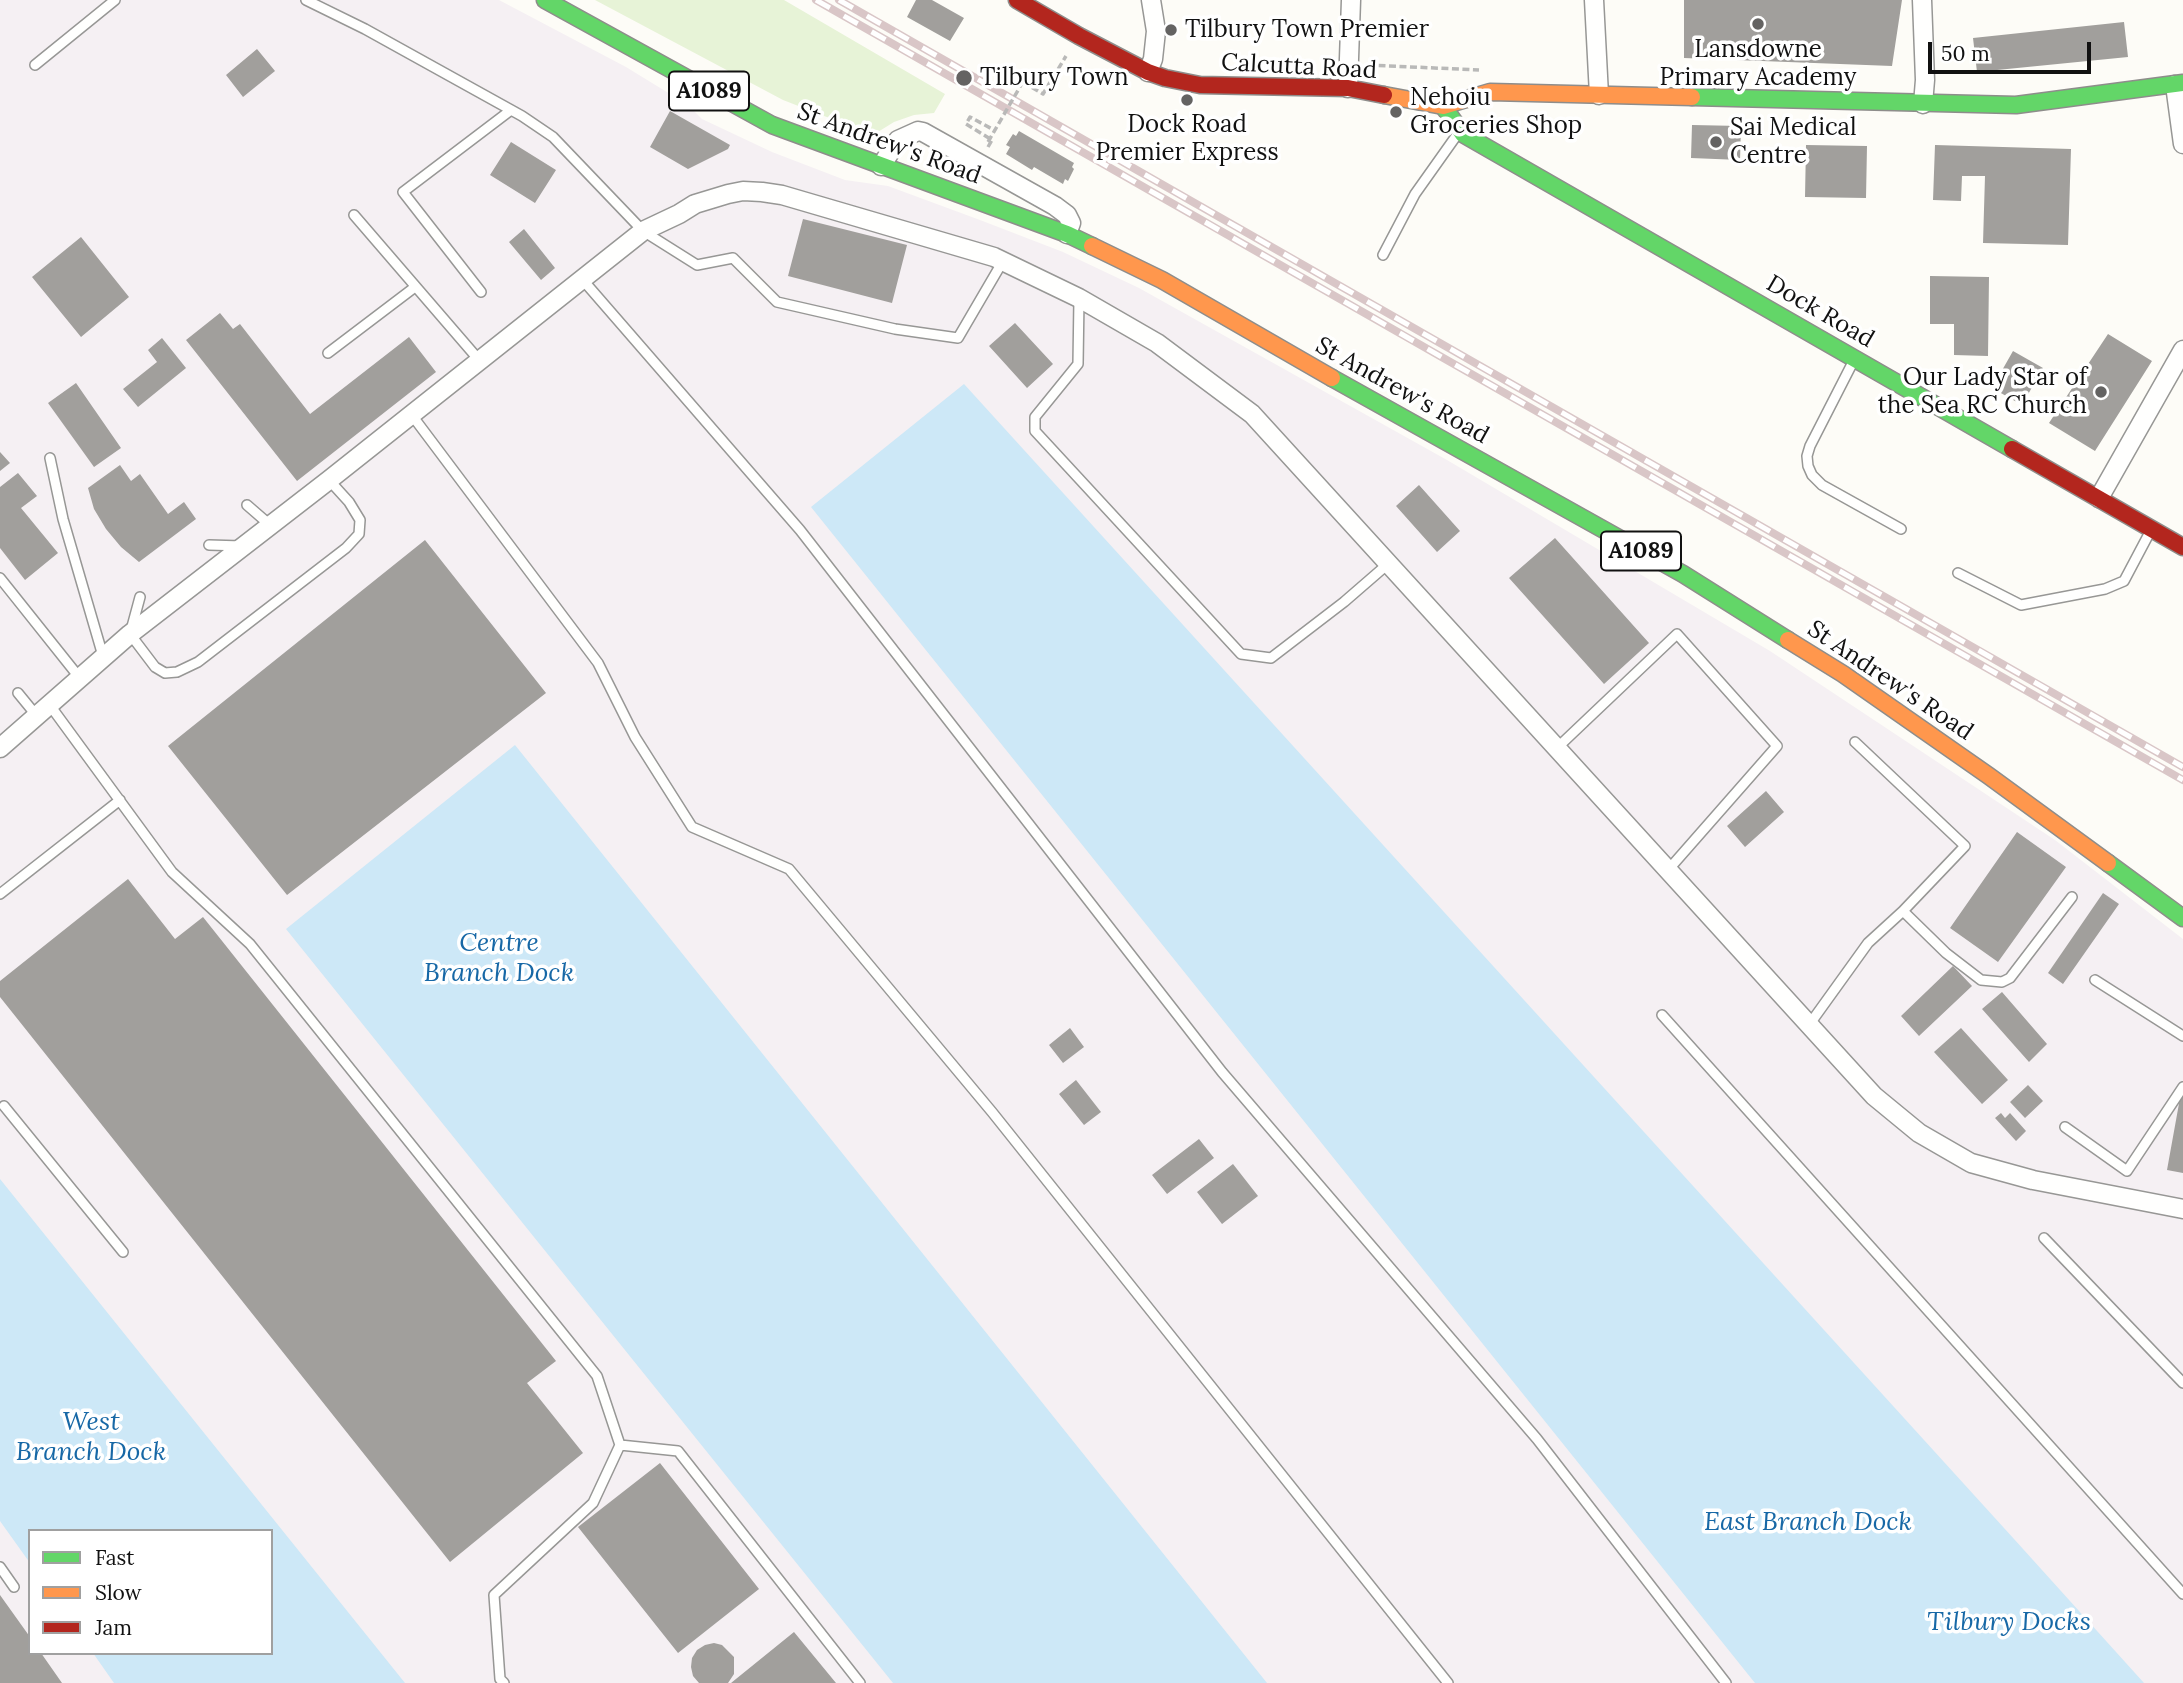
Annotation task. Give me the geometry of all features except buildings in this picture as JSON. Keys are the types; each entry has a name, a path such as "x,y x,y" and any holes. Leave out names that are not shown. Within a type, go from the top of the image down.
{"main road":[{"name":"St Andrew's Road","path":"545,0 772,125 1067,234 1163,280 1682,574 1843,674 1989,776 2183,918"},
{"path":"1017,0 1148,72"},
{"name":"Calcutta Road","path":"1148,72 1200,85 1348,88 1443,106 1490,92 2016,105 2179,84"},
{"name":"Dock Road","path":"1443,106 1460,131 2183,547"}],"street":[{"path":"1148,72 1153,59 1156,30 1151,0"},
{"path":"1348,88 1351,0"},
{"path":"1594,0 1599,95"},
{"path":"1922,0 1925,79 1923,104"},
{"path":"2179,84 2183,144"},
{"path":"881,166 898,140 918,131 923,132 1055,206 1067,215 1071,223 1067,234"},
{"path":"0,748 130,634 329,481 643,231 705,200 743,191 762,192 919,234 1003,261 1079,298 1157,344 1252,414 1874,1096 1919,1133 1971,1163 2033,1180 2183,1209"},
{"path":"2099,498 2183,350"}],"lane":[{"path":"35,65 115,0"},
{"path":"306,0 365,29 511,110 553,137 643,231 697,265 733,258 777,302 895,329 958,338 1003,261"},
{"path":"481,292 403,192 511,110"},
{"path":"1383,255 1415,194 1460,131"},
{"path":"354,215 479,360"},
{"path":"582,279 800,530 1222,1072 1537,1439 1726,1683"},
{"path":"328,353 415,287"},
{"path":"1079,298 1077,364 1035,417 1035,431 1241,654 1271,658 1344,602 1389,563"},
{"path":"1855,358 1810,446 1808,466 1812,475 1822,485 1901,529"},
{"path":"411,414 598,663 635,737 692,827 789,869 992,1112 1448,1683"},
{"path":"50,458 62,519 103,656"},
{"path":"140,597 130,634 155,667 166,673 177,672 209,654 346,548 359,534 360,520 349,502 329,481"},
{"path":"247,505 270,525"},
{"path":"1958,573 2021,604 2105,589 2124,580 2151,528"},
{"path":"209,545 243,546"},
{"path":"0,578 79,677"},
{"path":"1558,747 1677,634 1777,746 1669,869"},
{"path":"18,693 43,710 120,800 173,872 250,944 597,1376 620,1445 593,1503 494,1595 500,1679 504,1683"},
{"path":"1809,1025 1868,943 1903,911 1965,846 1855,742"},
{"path":"0,894 120,800"},
{"path":"1903,911 1981,981 2002,982 2010,978 2072,897"},
{"path":"2095,980 2183,1036"},
{"path":"1662,1015 2183,1594"},
{"path":"2065,1127 2127,1171 2183,1087"},
{"path":"1,1105 123,1252"},
{"path":"2044,1238 2183,1383"},
{"path":"620,1445 678,1451 860,1683"},
{"path":"0,1567 14,1587"}],"path":[{"path":"1023,82 1043,94 1061,64"},
{"path":"1361,64 1485,70"},
{"path":"994,130 970,117 966,124 990,141 1028,73"}],"shaded area":[{"path":"0,0 499,0 626,67 688,105 702,119 772,152 845,180 888,186 980,220 1063,252 1139,288 1447,460 1770,651 2055,840 2183,939 2183,1683 0,1683"}],"green space":[{"path":"595,0 784,0 945,94 934,113 914,115 894,122 873,135 783,100"}],"water":[{"name":"East Branch Dock","path":"964,384 2144,1683 1755,1683 811,507"},
{"name":"Centre Branch Dock","path":"515,745 1267,1683 893,1683 286,929"},
{"name":"West Branch Dock","path":"0,1179 405,1683 114,1683 94,1655 273,1655 273,1529 28,1529 28,1560 0,1521"}],"railway":[{"path":"816,0 2183,780"},
{"path":"839,0 2183,767"}],"traffic: fast":[{"path":"545,0 772,125 1067,234 1092,246"},
{"path":"1692,97 2016,105 2183,83"},
{"path":"1443,106 1463,134 2012,449"},
{"path":"1332,378 1683,574 1788,640"},
{"path":"2108,863 2183,918"}],"traffic: slow":[{"path":"1384,95 1443,106 1490,92 1692,97"},
{"path":"1092,246 1162,280 1332,378"},
{"path":"1788,640 1843,674 2108,863"}],"traffic: jam":[{"path":"1017,0 1079,36 1165,78 1200,85 1348,88 1384,95"},
{"path":"2012,449 2183,547"}],"place":[{"name":"Lansdowne Primary Academy","path":"1758,24"},
{"name":"Tilbury Town Premier","path":"1171,30"},
{"name":"Tilbury Town","path":"964,78"},
{"name":"Dock Road Premier Express","path":"1187,100"},
{"name":"Nehoiu Groceries Shop","path":"1396,112"},
{"name":"Sai Medical Centre","path":"1716,142"},
{"name":"Our Lady Star of the Sea RC Church","path":"2101,392"}],"water label":[{"name":"Tilbury Docks","path":"2009,1623"}]}
